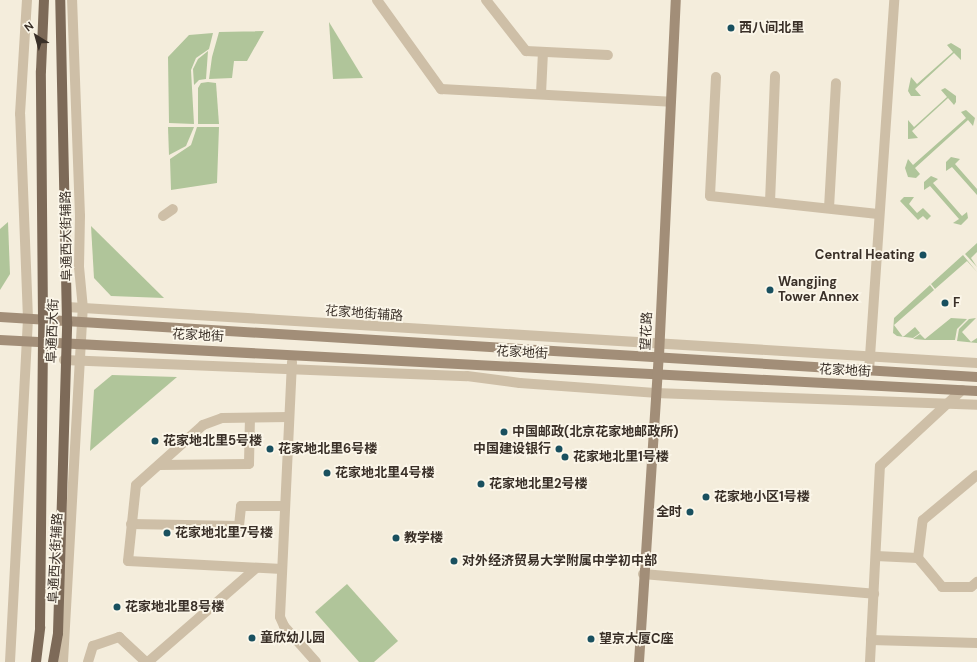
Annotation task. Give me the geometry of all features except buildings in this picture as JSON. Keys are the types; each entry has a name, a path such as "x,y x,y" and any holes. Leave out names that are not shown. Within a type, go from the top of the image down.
{"main road":[{"name":"阜通西大街","path":"36,662 40,627 43,342 41,71 44,0"},
{"name":"阜通西大街","path":"53,662 60,577 64,360 67,322 60,0"},
{"name":"望花路","path":"639,662 643,574 648,539 656,374 659,356 676,0"},
{"name":"花家地街","path":"0,317 83,324 659,356 977,377"},
{"name":"花家地街","path":"0,340 293,354 977,391"}],"street":[{"path":"10,662 28,319 20,114 27,0"},
{"name":"阜通西大街辅路","path":"63,662 83,324 79,267 80,216 72,0"},
{"path":"377,0 441,89 671,102"},
{"path":"486,0 526,51 608,55"},
{"path":"869,371 878,214 894,0"},
{"path":"541,94 543,52"},
{"path":"770,202 775,76"},
{"path":"716,77 710,196 878,214"},
{"path":"829,208 836,83"},
{"path":"163,216 173,209"},
{"name":"花家地街辅路","path":"67,307 659,346 977,364"},
{"path":"293,354 280,617 284,626 313,661"},
{"path":"64,360 467,376 520,383 655,393 977,405"},
{"path":"870,662 880,466 962,390"},
{"path":"282,569 128,561 136,485 159,464 203,425 222,418 289,417"},
{"path":"159,464 248,464 250,418"},
{"path":"977,475 923,520 918,558 942,587 971,587 977,582"},
{"path":"131,524 238,526 241,506 285,506"},
{"path":"876,556 918,558"},
{"path":"88,662 92,646 119,637 147,662 256,568"},
{"path":"643,574 874,594"},
{"path":"871,640 977,643"}],"green space":[{"path":"329,22 363,78 333,79"},
{"path":"264,31 247,61 234,61 232,78 209,79 212,57 219,32"},
{"path":"213,33 209,49 196,58 191,70 194,124 169,123 168,57 189,35"},
{"path":"951,43 961,49 961,60 954,53 915,89 921,96 911,96 908,91 911,77 917,84 953,52 947,45"},
{"path":"208,51 206,79 199,80 194,85 193,69 198,59"},
{"path":"201,83 216,83 219,124 198,124 198,88"},
{"path":"945,88 956,96 956,102 954,105 948,98 912,131 918,138 908,139 908,120 914,127 947,97 941,90"},
{"path":"966,110 975,118 973,126 968,120 915,168 920,174 916,178 908,177 905,168 908,159 913,165 966,118 961,112"},
{"path":"168,127 194,127 186,146 169,155"},
{"path":"197,127 219,127 217,183 171,190 170,159 191,145"},
{"path":"951,157 960,159 955,164 977,189 977,195 952,167 946,171 946,162"},
{"path":"931,176 938,179 933,183 962,216 967,212 968,218 961,225 953,223 959,219 930,186 924,190 924,182"},
{"path":"904,197 914,197 909,204 917,213 923,208 931,216 927,220 923,216 918,220 900,201"},
{"path":"8,222 10,274 0,290 0,229"},
{"path":"91,226 164,298 111,296 94,278"},
{"path":"977,243 977,252 971,258 977,267 965,254"},
{"path":"963,255 977,272 967,261 935,289 931,284"},
{"path":"930,285 934,290 894,325 903,337 897,336 893,333 894,318"},
{"path":"951,318 967,319 957,329 955,340 913,339 920,334 925,339"},
{"path":"976,318 962,332 971,342 977,338 977,343 957,341 959,329 969,319"},
{"path":"915,327 920,333 913,338 903,337"},
{"path":"112,375 177,377 90,451 94,390"},
{"path":"347,584 398,641 374,662 359,662 315,612"}],"place":[{"name":"西八间北里","path":"731,28"},
{"name":"Central Heating","path":"923,255"},
{"name":"Wangjing Tower Annex","path":"770,290"},
{"name":"F","path":"945,303"},
{"name":"中国邮政(北京花家地邮政所)","path":"504,432"},
{"name":"花家地北里5号楼","path":"155,441"},
{"name":"花家地北里6号楼","path":"270,449"},
{"name":"中国建设银行","path":"559,449"},
{"name":"花家地北里1号楼","path":"565,457"},
{"name":"花家地北里4号楼","path":"327,473"},
{"name":"花家地北里2号楼","path":"481,484"},
{"name":"花家地小区1号楼","path":"706,497"},
{"name":"全时","path":"690,512"},
{"name":"花家地北里7号楼","path":"167,533"},
{"name":"教学楼","path":"396,538"},
{"name":"对外经济贸易大学附属中学初中部","path":"454,561"},
{"name":"花家地北里8号楼","path":"117,607"},
{"name":"童欣幼儿园","path":"252,638"},
{"name":"望京大厦C座","path":"591,639"}]}
